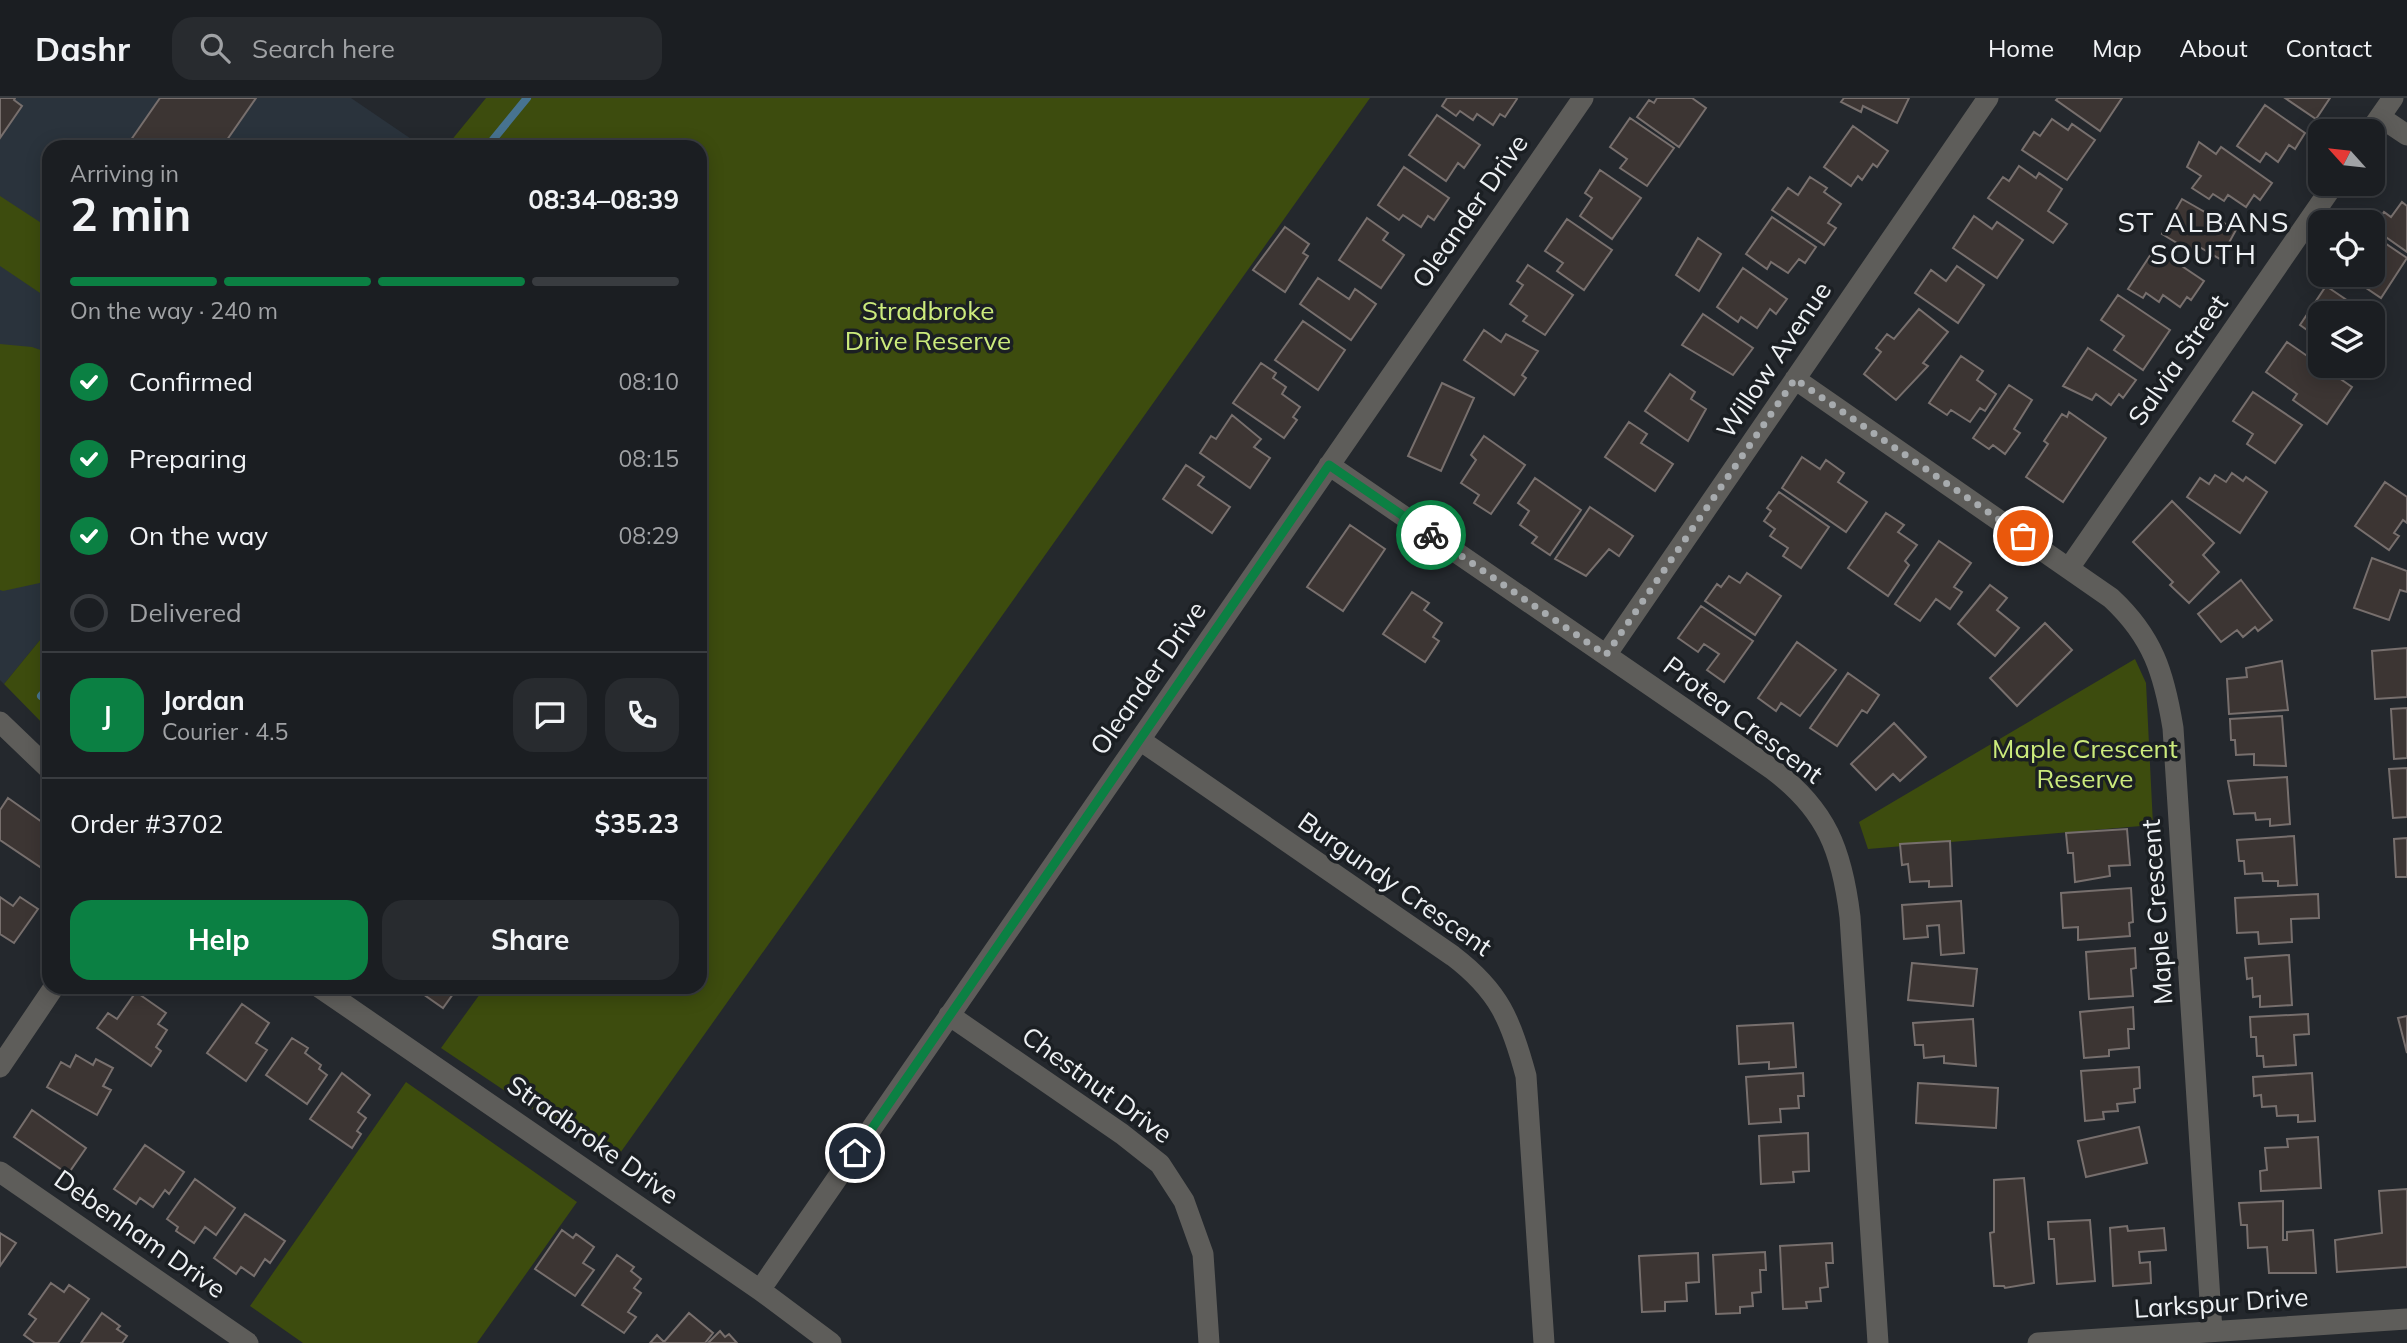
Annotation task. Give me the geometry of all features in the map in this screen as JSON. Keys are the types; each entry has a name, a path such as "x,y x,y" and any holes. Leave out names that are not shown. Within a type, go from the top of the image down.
{"street":[{"name":"Oleander Drive","path":"760,1290 1583,98"},
{"name":"Willow Avenue","path":"1606,655 1988,98"},
{"path":"2378,119 2393,98"},
{"path":"2385,127 2407,135"},
{"name":"Salvia Street","path":"2069,568 2326,196"},
{"name":"Maple Crescent","path":"1795,379 2069,568 2128,614 2159,662 2167,690 2174,741 2212,1331"},
{"name":"Protea Crescent","path":"1329,465 1790,783 1809,801 1835,844 1845,877 1850,917 1878,1343"},
{"path":"0,722 42,762"},
{"name":"Burgundy Crescent","path":"1140,740 1453,956 1492,991 1513,1032 1525,1076 1544,1343"},
{"path":"0,1067 49,994"},
{"name":"Stradbroke Drive","path":"329,994 760,1290 831,1343"},
{"name":"Chestnut Drive","path":"949,1015 1122,1133 1160,1164 1184,1201 1203,1254 1209,1343"},
{"name":"Debenham Drive","path":"0,1172 248,1343"},
{"name":"Larkspur Drive","path":"2038,1343 2407,1319"}],"shaded area":[{"path":"0,98 351,98 413,140 42,140 42,638 4,684 0,680"}],"green space":[{"name":"Stradbroke Drive Reserve","path":"486,98 1370,98 613,1163 441,1048 480,994 707,994 707,140 452,140"},
{"path":"0,196 42,223 42,294 0,266"},
{"path":"0,344 42,351 42,583 0,590"},
{"path":"42,638 42,723 4,684"},
{"name":"Maple Crescent Reserve","path":"2135,659 2146,683 2153,825 1868,849 1859,822"},
{"path":"406,1082 577,1202 477,1343 303,1343 250,1306"}],"building":[{"path":"0,98 15,98 22,106 0,138"},
{"path":"160,98 256,98 227,140 131,140"},
{"path":"1447,98 1517,99 1505,117 1500,114 1493,125 1477,114 1473,120 1460,111 1456,116 1442,106"},
{"path":"1657,98 1692,98 1706,108 1679,147 1637,117 1649,100 1654,103"},
{"path":"1844,98 1909,98 1897,123 1863,106 1861,112 1841,102"},
{"path":"2122,98 2100,131 2056,100"},
{"path":"2285,98 2330,98 2316,119"},
{"path":"2265,105 2305,133 2295,149 2289,145 2278,162 2266,153 2260,162 2237,146"},
{"path":"1437,115 1480,145 1464,168 1458,163 1446,181 1409,155"},
{"path":"1630,118 1674,148 1647,186 1620,168 1627,159 1610,147"},
{"path":"2052,119 2068,130 2072,124 2095,140 2067,180 2022,150 2034,132 2040,136"},
{"path":"1853,126 1888,151 1877,167 1873,164 1862,180 1858,176 1851,186 1824,167"},
{"path":"2199,142 2216,154 2221,147 2272,183 2260,200 2254,195 2246,207 2228,195 2224,201 2213,194 2209,199 2192,188 2201,176 2187,167"},
{"path":"2019,166 2036,178 2039,173 2062,189 2048,211 2067,224 2053,243 1988,198 2003,177 2009,181"},
{"path":"1404,167 1449,198 1434,220 1428,216 1421,227 1403,215 1399,220 1378,205"},
{"path":"1600,170 1641,198 1612,239 1580,216 1592,198 1585,193"},
{"path":"1810,177 1827,188 1824,192 1841,204 1828,223 1836,228 1824,245 1772,210 1788,188 1798,195"},
{"path":"2182,199 2236,230 2220,259 2196,245 2192,252 2162,234"},
{"path":"2402,202 2407,206 2407,252 2385,236 2385,213 2391,217"},
{"path":"1974,216 1992,229 1997,222 2023,240 1997,278 1953,248"},
{"path":"1772,217 1816,247 1805,263 1799,259 1788,273 1771,262 1767,269 1746,254"},
{"path":"1367,218 1388,233 1383,240 1404,255 1381,288 1339,260"},
{"path":"1567,219 1612,250 1584,290 1557,271 1563,263 1545,251"},
{"path":"1285,227 1309,244 1303,253 1308,256 1285,292 1253,270"},
{"path":"1698,238 1721,254 1699,291 1676,275"},
{"path":"2385,243 2407,258 2381,298 2365,287 2385,287"},
{"path":"2155,248 2204,281 2191,300 2187,297 2180,307 2163,295 2159,302 2146,293 2143,298 2128,289"},
{"path":"1528,265 1573,295 1545,335 1523,321 1527,316 1510,304 1523,285 1517,281"},
{"path":"1957,266 1984,285 1958,323 1915,293 1931,270 1946,281"},
{"path":"1743,268 1787,299 1776,314 1770,309 1757,328 1741,317 1738,322 1717,307"},
{"path":"1318,278 1349,299 1355,289 1376,304 1351,340 1300,304"},
{"path":"2327,287 2348,301 2316,301"},
{"path":"2118,295 2170,330 2143,370 2114,350 2124,336 2101,320"},
{"path":"1919,309 1948,332 1923,363 1928,366 1896,400 1864,374 1881,352 1876,348 1887,334 1894,339"},
{"path":"2308,313 2308,331 2300,325"},
{"path":"1703,314 1753,348 1733,375 1682,345"},
{"path":"1303,321 1345,350 1318,390 1275,360"},
{"path":"1484,330 1501,342 1506,334 1538,351 1522,375 1526,378 1514,395 1464,360"},
{"path":"2287,342 2308,357 2308,378 2339,378 2352,387 2327,424 2293,400 2297,394 2266,372"},
{"path":"2088,348 2136,380 2123,398 2119,394 2111,405 2096,394 2092,400 2063,386"},
{"path":"1961,356 1983,371 1977,380 1996,394 1985,411 1980,408 1970,422 1951,410 1947,415 1929,403"},
{"path":"1261,363 1276,373 1273,378 1286,387 1282,394 1300,407 1293,417 1297,420 1284,438 1233,403"},
{"path":"1670,374 1695,392 1691,399 1706,409 1688,441 1645,411"},
{"path":"1442,383 1474,398 1441,471 1408,456"},
{"path":"2009,385 2032,400 2014,429 2020,433 2005,454 1993,445 1989,449 1973,438"},
{"path":"2253,392 2302,425 2275,463 2247,444 2253,434 2233,421"},
{"path":"2069,412 2106,438 2063,502 2026,477 2048,444 2044,441 2062,414 2067,417"},
{"path":"1232,415 1261,439 1254,447 1270,458 1250,488 1200,453 1211,436 1216,439"},
{"path":"1629,422 1647,434 1641,443 1673,464 1655,491 1605,457"},
{"path":"1484,436 1525,465 1491,514 1474,503 1479,495 1461,483 1476,460 1471,455"},
{"path":"1802,457 1820,469 1826,460 1844,473 1838,482 1867,502 1846,532 1782,488"},
{"path":"1186,465 1204,477 1198,485 1230,507 1212,533 1163,499"},
{"path":"2232,473 2243,481 2246,477 2267,492 2240,533 2187,497 2200,478 2209,484 2215,475 2226,482"},
{"path":"1535,478 1581,510 1550,555 1532,543 1537,537 1520,525 1529,511 1518,503"},
{"path":"2385,482 2407,497 2407,523 2403,520 2394,533 2399,536 2389,550 2355,526"},
{"path":"1779,492 1829,527 1801,568 1783,556 1788,548 1770,536 1775,529 1764,521 1771,511 1767,508"},
{"path":"2172,501 2214,543 2203,555 2219,572 2189,603 2170,585 2173,582 2133,542"},
{"path":"1590,507 1633,536 1619,556 1609,549 1586,576 1555,559"},
{"path":"1886,513 1904,525 1898,532 1917,545 1905,561 1909,565 1888,596 1848,568"},
{"path":"1350,525 1385,549 1343,611 1307,587"},
{"path":"1939,541 1971,563 1954,587 1962,592 1950,609 1936,599 1920,621 1895,604"},
{"path":"2372,558 2407,571 2407,592 2400,590 2389,620 2354,608"},
{"path":"1747,573 1781,596 1755,635 1705,601 1717,584 1721,587 1729,576 1740,583"},
{"path":"2241,580 2272,620 2258,631 2255,627 2243,637 2237,630 2221,642 2198,614"},
{"path":"1990,585 2007,598 1997,610 2019,628 1995,656 1958,624"},
{"path":"1412,592 1429,603 1424,610 1442,623 1433,637 1439,641 1425,662 1383,634"},
{"path":"1701,606 1753,641 1724,682 1707,670 1719,654 1704,644 1698,652 1678,638"},
{"path":"2045,623 2072,650 2017,706 1990,678"},
{"path":"1797,642 1836,670 1800,716 1781,703 1776,711 1758,698"},
{"path":"2407,648 2407,697 2375,699 2372,651"},
{"path":"2282,661 2288,710 2229,714 2227,679 2247,677 2246,668"},
{"path":"1848,673 1879,695 1867,713 1862,710 1837,746 1810,728"},
{"path":"2407,708 2407,758 2394,759 2391,709"},
{"path":"2282,716 2286,766 2254,765 2254,754 2236,755 2235,740 2231,740 2230,719"},
{"path":"1894,723 1926,757 1900,781 1893,774 1876,790 1851,764"},
{"path":"2407,768 2407,817 2393,818 2389,769"},
{"path":"2287,777 2290,824 2270,826 2270,819 2256,820 2255,813 2234,814 2228,781"},
{"path":"8,798 42,822 42,868 0,840 0,810"},
{"path":"2127,829 2130,865 2109,866 2110,876 2075,882 2073,853 2068,853 2066,833"},
{"path":"2294,836 2297,885 2278,886 2278,881 2263,881 2262,873 2245,874 2244,861 2239,861 2237,840"},
{"path":"2407,838 2407,877 2396,877 2394,839"},
{"path":"1950,841 1952,886 1929,887 1929,881 1910,882 1908,864 1902,865 1900,844"},
{"path":"2131,888 2133,922 2129,923 2130,936 2078,940 2078,927 2063,928 2061,893"},
{"path":"2318,894 2319,918 2291,919 2292,942 2259,944 2258,932 2237,933 2235,898"},
{"path":"0,897 13,906 20,897 38,909 14,943 0,934"},
{"path":"1961,901 1964,953 1941,955 1939,925 1927,926 1928,937 1904,939 1902,905"},
{"path":"2135,948 2136,968 2131,969 2133,996 2089,999 2086,952"},
{"path":"2289,955 2292,1005 2260,1007 2260,996 2253,997 2252,978 2247,979 2245,958"},
{"path":"1912,963 1977,969 1973,1006 1908,1000"},
{"path":"135,994 139,994 166,1013 158,1024 167,1030 156,1047 161,1051 151,1066 97,1028 108,1013 117,1019"},
{"path":"423,994 453,994 443,1008"},
{"path":"242,1004 269,1023 256,1043 267,1050 246,1081 207,1053"},
{"path":"2133,1007 2134,1029 2128,1029 2129,1048 2109,1050 2109,1056 2084,1058 2080,1012"},
{"path":"2308,1014 2309,1034 2294,1035 2296,1065 2264,1067 2263,1056 2257,1056 2256,1037 2251,1037 2250,1017"},
{"path":"2407,1016 2407,1053 2398,1018"},
{"path":"1973,1019 1976,1066 1944,1063 1944,1056 1924,1058 1923,1045 1915,1045 1913,1023"},
{"path":"1793,1023 1796,1067 1769,1069 1769,1062 1739,1064 1737,1026"},
{"path":"292,1038 308,1048 305,1053 321,1065 319,1069 327,1075 307,1104 266,1075"},
{"path":"76,1055 93,1065 96,1059 113,1068 103,1086 111,1090 97,1115 47,1087 61,1062 70,1067"},
{"path":"2139,1067 2140,1088 2134,1089 2135,1102 2117,1104 2118,1111 2103,1112 2104,1119 2085,1121 2081,1071"},
{"path":"342,1073 370,1095 358,1112 366,1118 357,1131 361,1134 352,1148 310,1119"},
{"path":"1803,1073 1804,1096 1798,1096 1799,1108 1780,1109 1781,1122 1749,1124 1746,1077"},
{"path":"2312,1073 2315,1121 2298,1122 2298,1115 2277,1116 2276,1106 2262,1107 2261,1095 2254,1096 2253,1077"},
{"path":"1918,1083 1998,1088 1996,1128 1916,1123"},
{"path":"32,1110 86,1148 68,1174 14,1137"},
{"path":"2139,1127 2147,1163 2086,1177 2078,1141"},
{"path":"1808,1133 1809,1171 1793,1172 1794,1182 1761,1184 1759,1136"},
{"path":"2318,1137 2321,1188 2261,1191 2260,1171 2267,1170 2265,1148 2288,1147 2287,1139"},
{"path":"145,1145 184,1172 169,1194 165,1190 153,1207 140,1198 136,1204 114,1189"},
{"path":"2024,1178 2034,1283 2005,1288 1994,1286 1990,1233 1994,1232 1994,1180"},
{"path":"195,1179 235,1208 216,1235 205,1227 194,1243 176,1231 178,1227 167,1219"},
{"path":"2407,1189 2407,1267 2337,1272 2335,1240 2382,1233 2379,1191"},
{"path":"2283,1201 2283,1240 2287,1240 2287,1232 2313,1230 2316,1273 2269,1273 2267,1247 2248,1248 2247,1225 2241,1225 2239,1203"},
{"path":"245,1214 285,1241 270,1263 265,1259 254,1276 241,1267 236,1274 214,1258"},
{"path":"2090,1220 2095,1281 2057,1284 2054,1239 2049,1239 2048,1222"},
{"path":"2127,1226 2128,1231 2164,1228 2166,1250 2139,1252 2140,1263 2150,1262 2151,1283 2113,1286 2110,1228"},
{"path":"562,1230 573,1238 576,1234 594,1247 583,1263 594,1270 575,1296 535,1269"},
{"path":"0,1233 16,1243 0,1266"},
{"path":"1832,1243 1833,1263 1826,1263 1828,1287 1820,1288 1821,1301 1806,1302 1807,1308 1783,1309 1780,1246"},
{"path":"1765,1252 1766,1270 1760,1270 1761,1292 1752,1293 1753,1306 1740,1307 1740,1313 1716,1314 1713,1255"},
{"path":"1698,1253 1699,1282 1686,1283 1687,1301 1665,1302 1665,1311 1642,1312 1639,1256"},
{"path":"617,1255 634,1267 631,1271 641,1279 634,1288 641,1293 628,1312 636,1317 624,1333 582,1305"},
{"path":"51,1283 64,1292 69,1285 89,1299 58,1343 35,1343 24,1335 36,1319 29,1314"},
{"path":"102,1313 120,1326 117,1329 127,1336 122,1343 81,1343"},
{"path":"689,1313 713,1333 705,1343 650,1343 657,1335 664,1342"},
{"path":"720,1331 725,1337 729,1334 737,1343 708,1343"}],"waterway":[{"path":"493,140 527,98"}],"way so far":[{"path":"1431,535 1606,655 1795,379 2023,536"}],"district":[{"name":"ST ALBANS SOUTH","path":"2204,238"}],"route":[{"path":"855,1153 1329,465 1431,535"}]}
